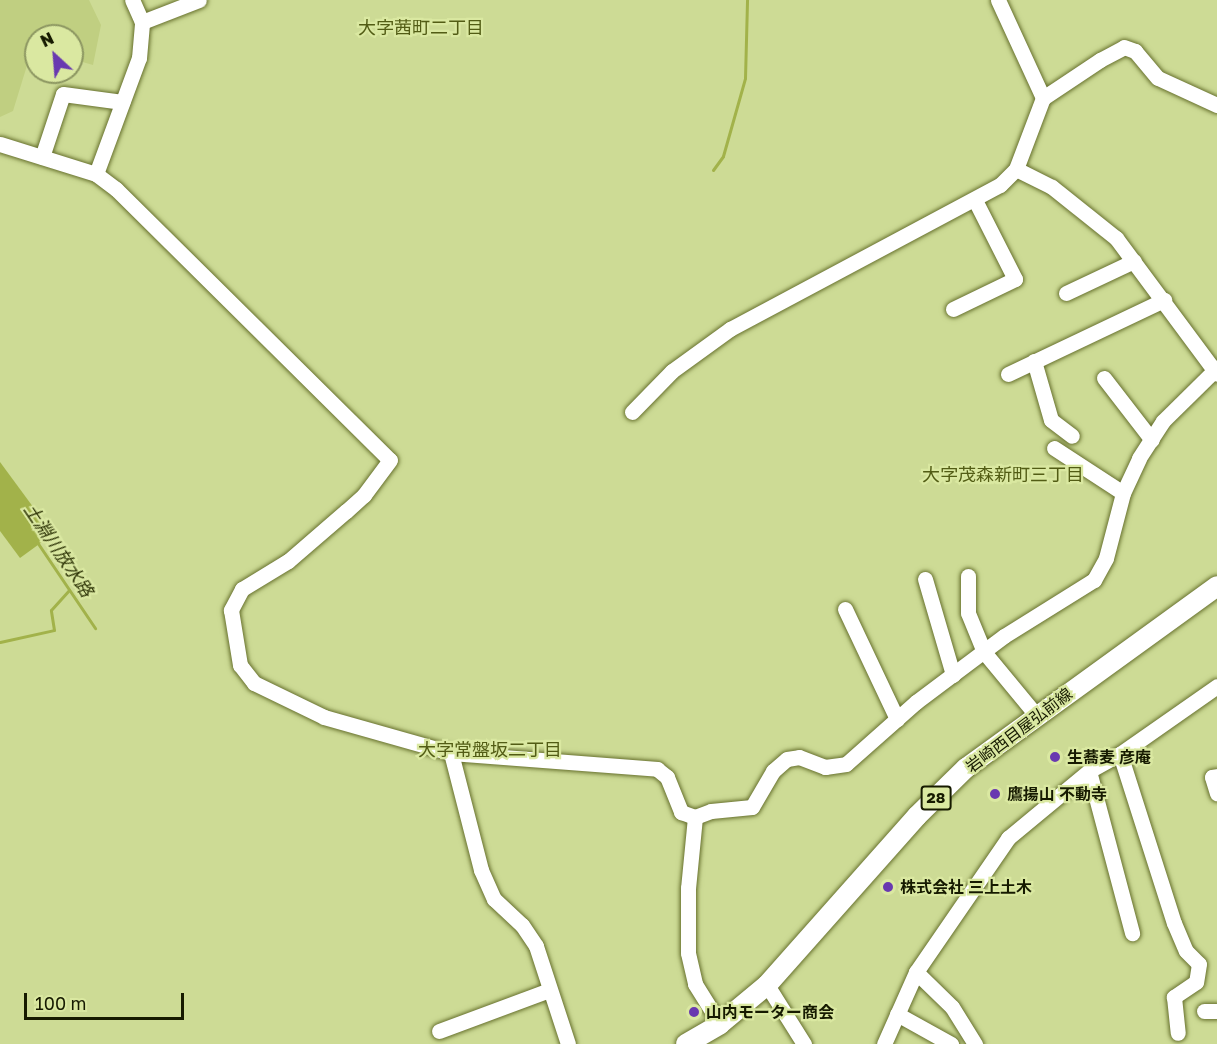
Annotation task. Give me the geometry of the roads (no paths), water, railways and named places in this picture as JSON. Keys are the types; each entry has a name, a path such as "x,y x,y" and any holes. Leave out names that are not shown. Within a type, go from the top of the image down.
{"main road":[{"name":"岩崎西目屋弘前線","path":"686,1044 720,1024 766,985 917,816 966,768 1217,586"}],"street":[{"path":"96,174 139,58 142,22 132,0"},
{"path":"142,22 199,0"},
{"path":"998,0 1043,98"},
{"path":"632,412 680,364 730,330 1000,185 1016,169 1043,98 1055,87 1124,47 1135,51 1158,78 1217,105"},
{"path":"42,157 63,93 122,102"},
{"path":"0,144 96,174 116,189 390,460 364,495 346,511 288,561 242,590 231,610 240,665 254,683 324,717 451,753 657,769 667,777 681,812 695,817 752,807 773,771 787,759 799,757 825,767 846,764 897,719 984,652 1094,580 1106,558 1123,493 1163,421 1216,371 1177,324 1164,300 1116,238 1085,210 1052,187 1016,169"},
{"path":"953,309 1015,279 975,200"},
{"path":"1066,293 1134,261"},
{"path":"1008,374 1164,300"},
{"path":"1034,361 1051,420 1072,436"},
{"path":"1104,378 1152,440"},
{"path":"1054,448 1123,493"},
{"path":"968,576 968,613 984,652 1037,716"},
{"path":"925,579 953,675"},
{"path":"845,609 897,719"},
{"path":"884,1044 916,972 1008,838 1089,771 1120,754 1217,686"},
{"path":"451,753 481,870 494,899 522,925 536,946 568,1044"},
{"path":"1120,754 1174,923 1186,951 1198,964 1196,982 1174,997 1178,1033"},
{"path":"1089,771 1132,933"},
{"path":"1217,776 1212,777 1217,793"},
{"path":"695,817 688,878 688,953 694,984 720,1024"},
{"path":"916,972 952,1007 975,1044"},
{"path":"766,985 804,1044"},
{"path":"439,1031 549,990"},
{"path":"897,1014 951,1044"}],"waterway":[{"path":"713,170 723,156 745,78 747,0"},
{"name":"土淵川放水路","path":"37,542 95,628"},
{"path":"0,642 54,630 51,610 69,590"}],"place":[{"name":"生蕎麦 彦庵","path":"1055,757"},
{"name":"鷹揚山 不動寺","path":"995,794"},
{"name":"株式会社 三上土木","path":"888,887"},
{"name":"山内モーター商会","path":"694,1012"}],"district":[{"name":"大字茜町二丁目","path":"421,27"},
{"name":"大字茂森新町三丁目","path":"1003,474"},
{"name":"大字常盤坂二丁目","path":"490,749"}]}
